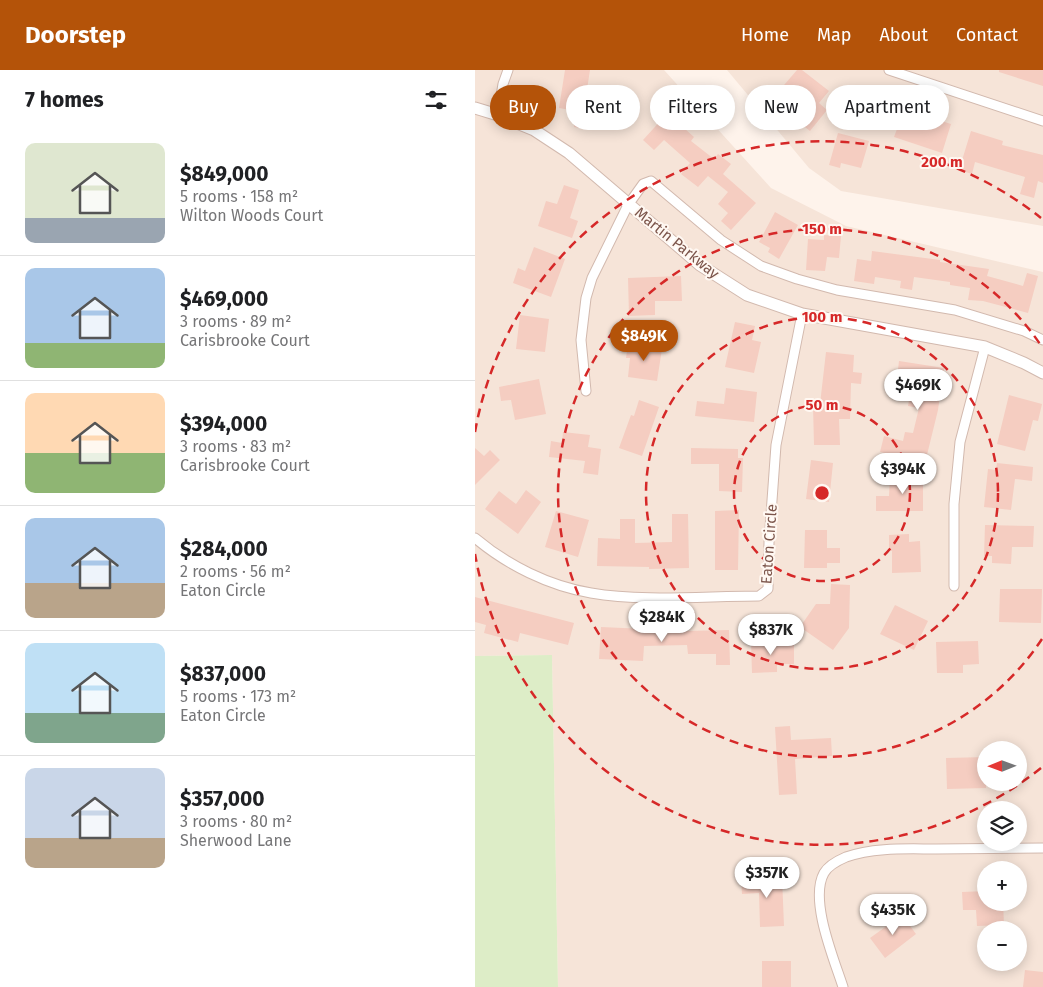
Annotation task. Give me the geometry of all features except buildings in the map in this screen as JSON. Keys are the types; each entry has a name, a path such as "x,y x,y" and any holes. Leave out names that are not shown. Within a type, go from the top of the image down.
{"street":[{"path":"503,85 508,70"},
{"path":"889,70 1043,121"},
{"name":"Martin Parkway","path":"475,108 490,113"},
{"name":"Martin Parkway","path":"533,130 569,153 700,265 747,295 802,314 985,348 1024,363 1043,373"},
{"path":"586,391 581,340 586,298 592,278 628,205 643,184 651,182 721,240 761,266 797,280 837,290 955,310 1023,330 1043,340"},
{"name":"Eaton Circle","path":"475,538 521,569 557,584 590,593 632,597 759,596 768,589 769,542 776,445 802,314"},
{"path":"954,586 954,504 960,442 985,348"},
{"path":"843,987 824,928 820,905 821,888 825,873 833,864 845,857 893,849 1043,848"}],"shaded area":[{"path":"475,70 664,70 678,85 650,85 650,130 718,130 771,188 846,226 1043,272 1043,987 558,987 552,655 475,656"},
{"path":"727,70 1043,70 1043,226 841,191 809,168 777,130 816,130 816,85 745,85 745,92"}],"green space":[{"path":"552,655 558,987 475,987 475,656"}]}
